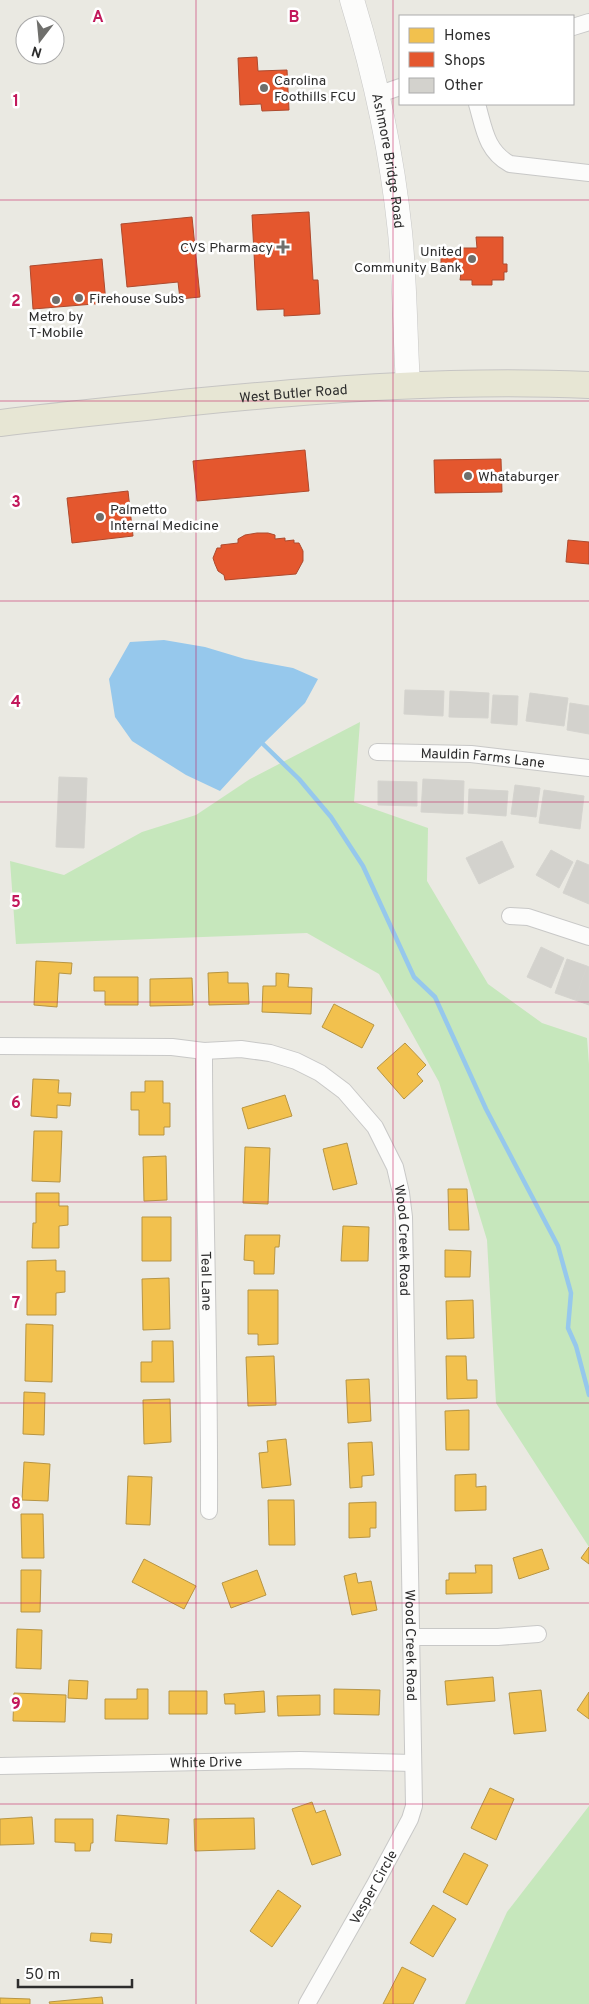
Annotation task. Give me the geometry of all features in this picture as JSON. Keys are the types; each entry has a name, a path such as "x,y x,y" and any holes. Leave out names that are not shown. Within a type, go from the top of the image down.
{"main road":[{"name":"Ashmore Bridge Road","path":"352,0 377,95 394,185 400,234 408,384"},
{"name":"West Butler Road","path":"0,424 86,412 408,384 589,386"}],"street":[{"path":"574,27 589,22"},
{"path":"377,95 399,87"},
{"path":"477,105 490,148 499,158 510,164 589,174"},
{"name":"Mauldin Farms Lane","path":"377,752 470,754 589,768"},
{"path":"510,916 528,917 589,937"},
{"name":"Wood Creek Road","path":"0,1046 172,1047 204,1052 236,1049 270,1053 296,1061 320,1073 344,1091 365,1114 383,1141 395,1168 402,1193 404,1217 412,1763"},
{"name":"Teal Lane","path":"204,1052 204,1152 210,1417 209,1511"},
{"path":"411,1637 538,1634"},
{"name":"White Drive","path":"0,1766 300,1760 412,1763"},
{"name":"Vesper Circle","path":"308,2004 410,1819 414,1806 412,1763"}],"green space":[{"path":"360,722 354,802 428,828 427,881 488,984 542,1023 587,1038 589,1064 589,1547 496,1403 487,1240 439,1082 379,974 307,933 16,944 10,861 64,875 142,832 196,815 250,779"},
{"path":"589,1806 589,2004 465,2004 507,1912"}],"water":[{"path":"164,640 205,647 245,659 293,668 318,679 305,703 263,744 220,791 186,775 132,741 115,717 109,679 130,642"}],"building: Homes":[{"path":"36,961 72,963 71,974 59,973 57,1007 34,1005"},
{"path":"228,972 228,983 248,983 249,1004 209,1005 208,973"},
{"path":"276,973 289,974 288,987 312,988 311,1014 262,1012 263,986 276,986"},
{"path":"94,977 138,977 138,1005 105,1005 105,991 94,991"},
{"path":"192,978 193,1005 150,1006 150,979"},
{"path":"334,1004 374,1025 362,1048 322,1027"},
{"path":"405,1043 426,1065 417,1074 423,1081 404,1099 377,1068"},
{"path":"33,1079 59,1080 58,1093 71,1093 70,1106 57,1105 57,1118 31,1116"},
{"path":"145,1081 163,1081 163,1103 170,1103 170,1127 164,1127 164,1135 139,1135 139,1110 131,1110 131,1092 145,1092"},
{"path":"285,1095 292,1116 248,1129 242,1108"},
{"path":"34,1131 62,1131 60,1182 32,1181"},
{"path":"347,1143 357,1184 333,1190 323,1149"},
{"path":"245,1147 270,1148 268,1204 243,1203"},
{"path":"166,1156 167,1200 144,1201 143,1157"},
{"path":"448,1189 467,1189 469,1230 449,1230"},
{"path":"36,1193 59,1193 59,1206 68,1206 68,1225 59,1226 59,1248 32,1248 33,1223 36,1223"},
{"path":"142,1217 171,1217 171,1261 142,1261"},
{"path":"343,1226 369,1227 368,1261 341,1261"},
{"path":"245,1235 280,1235 279,1247 275,1247 274,1274 254,1274 254,1261 244,1260"},
{"path":"445,1250 471,1251 470,1277 445,1277"},
{"path":"56,1260 56,1271 65,1271 65,1292 56,1293 56,1315 27,1315 27,1261"},
{"path":"169,1278 170,1329 143,1330 142,1279"},
{"path":"248,1290 278,1290 278,1344 258,1345 258,1334 248,1334"},
{"path":"473,1300 474,1338 447,1339 446,1301"},
{"path":"26,1324 53,1325 52,1382 25,1381"},
{"path":"152,1341 173,1341 174,1382 141,1382 141,1362 152,1362"},
{"path":"274,1356 276,1405 248,1406 246,1357"},
{"path":"446,1356 466,1356 467,1380 477,1380 477,1398 447,1399"},
{"path":"369,1379 371,1421 348,1423 346,1380"},
{"path":"24,1392 45,1393 44,1435 23,1434"},
{"path":"170,1399 171,1442 144,1444 143,1400"},
{"path":"469,1410 469,1450 446,1450 445,1411"},
{"path":"286,1439 291,1485 262,1488 259,1453 268,1452 267,1441"},
{"path":"372,1442 374,1475 362,1476 362,1487 350,1488 348,1443"},
{"path":"24,1462 50,1464 48,1501 22,1500"},
{"path":"476,1474 476,1487 486,1486 486,1510 455,1511 455,1475"},
{"path":"128,1476 152,1477 150,1525 126,1524"},
{"path":"268,1500 294,1500 295,1545 269,1545"},
{"path":"376,1502 376,1528 370,1528 370,1537 349,1538 349,1503"},
{"path":"21,1514 43,1514 44,1558 22,1558"},
{"path":"589,1547 589,1564 581,1558"},
{"path":"542,1549 549,1569 519,1579 513,1558"},
{"path":"144,1559 196,1586 184,1609 132,1582"},
{"path":"475,1565 492,1565 492,1593 446,1594 446,1580 449,1580 449,1573 476,1573"},
{"path":"21,1570 41,1570 40,1612 21,1612"},
{"path":"257,1570 266,1595 231,1608 222,1583"},
{"path":"356,1573 358,1583 371,1581 377,1610 352,1615 344,1576"},
{"path":"17,1629 42,1630 41,1669 16,1668"},
{"path":"493,1677 495,1701 447,1705 445,1681"},
{"path":"69,1680 88,1681 87,1699 68,1698"},
{"path":"137,1689 148,1689 148,1719 105,1719 105,1699 137,1699"},
{"path":"334,1689 380,1690 379,1715 334,1714"},
{"path":"541,1690 546,1731 514,1734 509,1693"},
{"path":"169,1691 207,1691 207,1714 169,1714"},
{"path":"264,1691 265,1712 235,1714 235,1704 225,1704 224,1694"},
{"path":"589,1692 589,1719 577,1710"},
{"path":"14,1693 66,1695 65,1722 13,1721"},
{"path":"320,1695 320,1715 278,1716 277,1696"},
{"path":"490,1788 514,1799 496,1840 471,1828"},
{"path":"312,1802 316,1813 325,1810 341,1855 312,1865 292,1809"},
{"path":"117,1815 169,1819 167,1844 115,1841"},
{"path":"32,1817 34,1844 0,1845 0,1819"},
{"path":"254,1818 255,1849 195,1851 194,1819"},
{"path":"55,1819 93,1819 93,1843 91,1843 90,1851 75,1851 75,1843 55,1842"},
{"path":"464,1853 488,1865 467,1905 443,1892"},
{"path":"278,1890 301,1906 272,1947 250,1931"},
{"path":"433,1905 456,1919 433,1957 410,1943"},
{"path":"91,1933 112,1934 111,1943 90,1941"},
{"path":"402,1967 426,1979 413,2004 383,2004"},
{"path":"102,1997 103,2004 50,2004 49,2002"},
{"path":"0,1998 30,1999 30,2004 0,2004"}],"building: Shops":[{"name":"Carolina Foothills FCU","path":"257,57 258,71 287,70 289,110 262,111 261,104 240,105 238,58"},
{"name":"CVS Pharmacy","path":"309,212 313,280 318,280 320,314 284,316 284,309 257,310 252,215"},
{"path":"192,217 200,297 180,299 178,282 127,287 121,224"},
{"name":"United Community Bank","path":"476,237 503,237 503,264 507,264 504,280 492,280 492,285 472,285 472,280 460,280 461,273 441,273 441,255 461,255 461,248 477,248"},
{"path":"102,259 106,303 33,309 30,266"},
{"path":"305,450 309,491 197,501 193,461"},
{"name":"Whataburger","path":"501,459 502,492 435,493 434,460"},
{"name":"Palmetto Internal Medicine","path":"128,491 133,536 72,543 67,498"},
{"path":"268,533 275,535 275,539 285,538 285,541 294,540 294,543 299,543 303,551 303,561 296,574 225,580 224,575 218,571 213,558 217,548 221,548 221,545 238,543 238,539 245,535"},
{"path":"568,540 589,542 589,564 566,562"}],"building: Other":[{"path":"405,690 444,691 443,716 404,714"},
{"path":"450,691 489,693 488,718 449,717"},
{"path":"530,693 568,698 564,726 526,721"},
{"path":"493,695 518,696 517,725 491,723"},
{"path":"570,703 589,706 589,734 567,730"},
{"path":"59,777 87,778 84,848 56,847"},
{"path":"423,779 464,781 463,814 421,812"},
{"path":"378,781 417,782 417,806 378,805"},
{"path":"515,785 540,788 536,817 511,814"},
{"path":"469,789 508,791 506,816 468,813"},
{"path":"544,790 584,796 580,829 539,823"},
{"path":"502,841 514,867 479,884 466,858"},
{"path":"551,850 573,862 559,888 536,875"},
{"path":"577,860 589,865 589,904 563,893"},
{"path":"541,947 564,958 551,988 527,977"},
{"path":"567,959 587,966 575,1000 555,993"},
{"path":"587,966 589,967 589,1005 575,1000"}],"waterway":[{"path":"263,744 299,779 331,817 363,866 414,977 435,997 486,1109 558,1246 571,1293 568,1328 576,1346 589,1395"}],"place":[{"name":"Carolina Foothills FCU","path":"264,88"},
{"name":"CVS Pharmacy","path":"283,247"},
{"name":"United Community Bank","path":"472,259"},
{"name":"Firehouse Subs","path":"79,298"},
{"name":"Metro by T-Mobile","path":"56,300"},
{"name":"Whataburger","path":"468,476"},
{"name":"Palmetto Internal Medicine","path":"100,517"}]}
